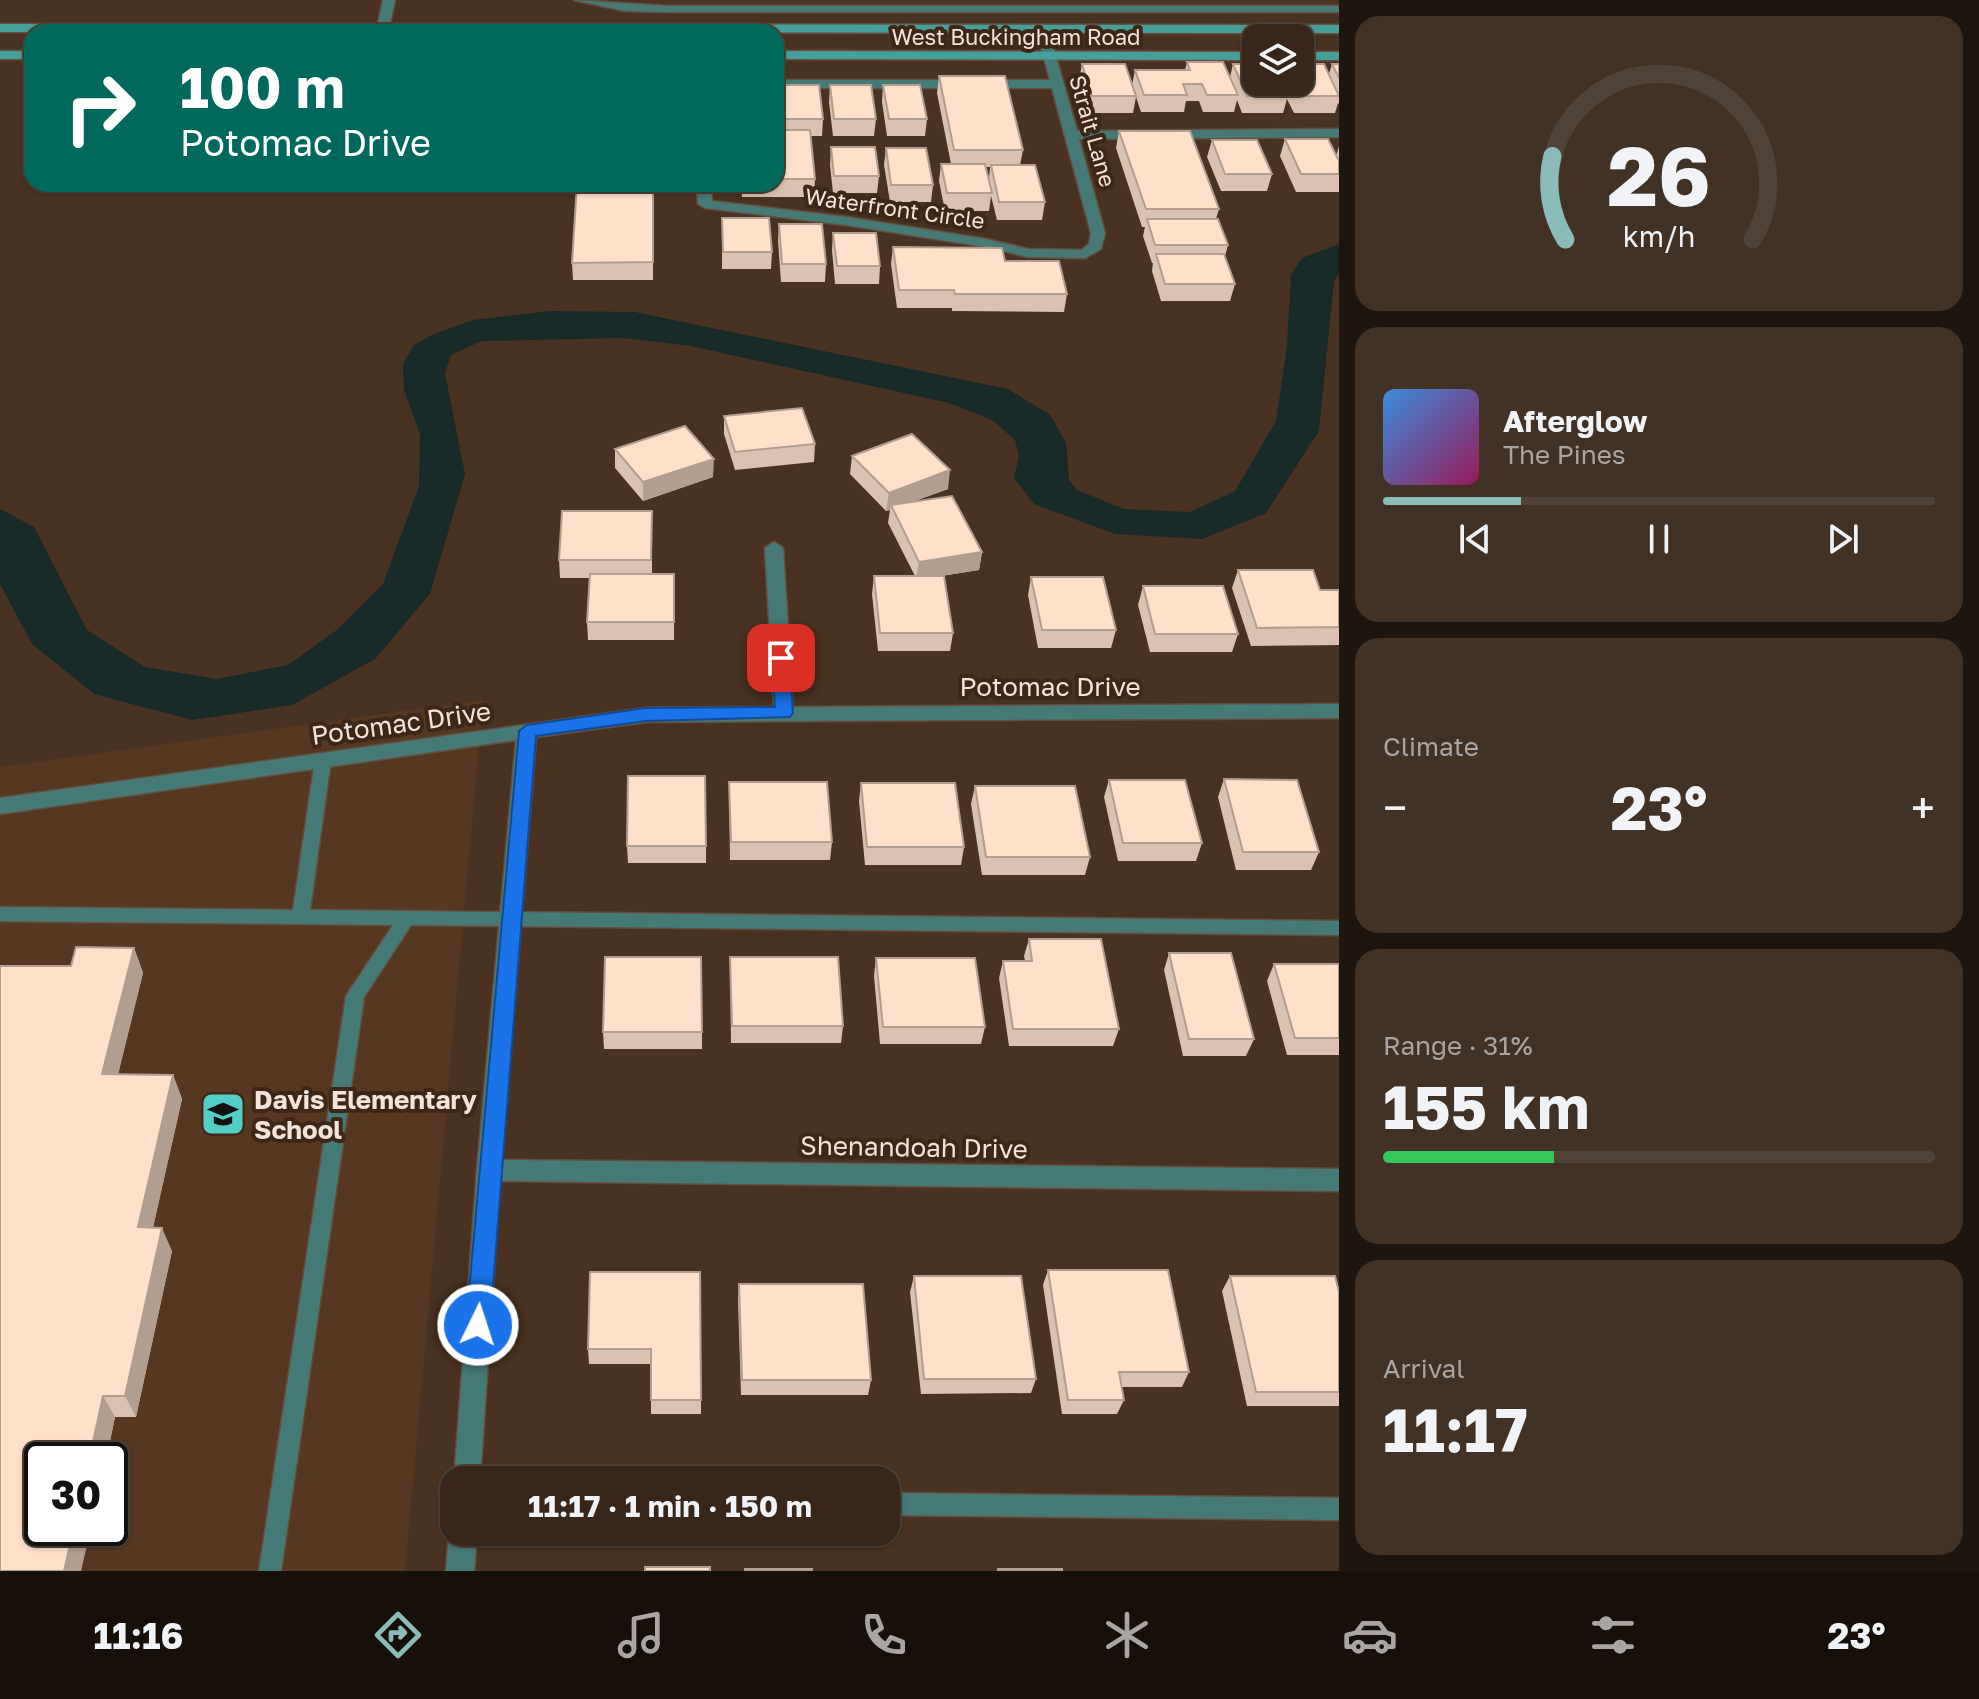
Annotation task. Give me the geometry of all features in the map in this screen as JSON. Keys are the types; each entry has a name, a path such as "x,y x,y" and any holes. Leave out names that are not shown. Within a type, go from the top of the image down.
{"main road":[{"name":"West Buckingham Road","path":"0,28 24,28"},
{"name":"West Buckingham Road","path":"784,29 1339,29"},
{"path":"0,55 24,55"},
{"name":"West Buckingham Road","path":"784,55 1242,56"},
{"path":"1314,56 1339,56"}],"street":[{"path":"383,24 389,0"},
{"name":"Strait Lane","path":"1042,29 1098,233 1096,246"},
{"path":"784,84 1057,84"},
{"path":"1072,135 1339,133"},
{"name":"Waterfront Circle","path":"704,192 705,204 846,221 986,243 1028,253 1085,254 1096,246"},
{"path":"774,548 784,713"},
{"name":"Potomac Drive","path":"0,806 646,715 1339,711"},
{"path":"468,1466 489,1170 527,731"},
{"name":"Shenandoah Drive","path":"489,1170 1339,1180"},
{"path":"460,1571 462,1546"}],"lane":[{"path":"579,0 611,6 667,9 1339,9"},
{"path":"300,918 323,760"},
{"path":"0,914 1339,928"},
{"path":"270,1571 355,996 405,920"},
{"path":"900,1504 1339,1509"}],"shaded area":[{"name":"Davis Elementary School","path":"483,700 405,1571 0,1571 0,767"}],"water":[{"path":"1339,244 1339,273 1334,281 1319,431 1266,513 1202,539 1115,534 1034,504 1014,478 1019,456 1015,440 992,420 949,403 691,346 623,338 482,341 451,355 445,373 465,474 430,594 375,659 292,705 192,720 94,694 32,644 0,584 0,509 34,527 87,630 145,667 217,679 288,665 338,629 383,584 419,486 420,434 404,390 403,364 414,345 473,320 550,311 635,312 1008,389 1050,415 1066,442 1069,480 1077,490 1124,509 1190,512 1235,491 1276,421 1287,346 1291,275 1302,258"}],"building":[{"path":"1187,62 1223,62 1238,95 1207,95 1202,84 1183,84 1187,95 1144,95 1135,70 1190,70"},
{"path":"1082,64 1125,64 1136,96 1092,96"},
{"path":"1233,64 1242,64 1242,85"},
{"path":"1314,64 1324,64 1339,96 1314,96"},
{"path":"1332,64 1339,64 1339,78"},
{"path":"939,76 1005,76 1023,150 954,150"},
{"path":"784,85 819,85 823,119 784,119"},
{"path":"830,85 871,85 876,119 834,119"},
{"path":"883,85 920,85 927,119 889,119"},
{"path":"784,130 810,130 815,179 784,179"},
{"path":"1119,131 1190,131 1219,209 1146,209"},
{"path":"1285,139 1328,139 1339,161 1339,174 1301,174"},
{"path":"1212,140 1257,140 1272,174 1225,174"},
{"path":"831,147 875,147 879,176 834,176"},
{"path":"886,148 926,148 933,185 891,185"},
{"path":"941,164 985,164 992,193 947,193"},
{"path":"991,165 1035,165 1045,202 999,202"},
{"path":"576,192 653,192 653,262 572,263"},
{"path":"722,218 769,218 772,252 723,252"},
{"path":"1147,219 1218,219 1228,245 1155,245"},
{"path":"779,224 822,224 826,264 782,264"},
{"path":"833,233 876,233 880,266 837,266"},
{"path":"893,247 1002,248 1005,261 1059,261 1067,294 955,294 954,290 899,290"},
{"path":"1156,254 1224,254 1235,284 1165,284"},
{"path":"802,408 815,444 735,452 724,416"},
{"path":"685,426 714,459 643,482 615,449"},
{"path":"912,434 950,470 889,493 852,456"},
{"path":"952,496 982,552 919,562 891,505"},
{"path":"562,511 652,511 651,560 559,560"},
{"path":"1238,570 1313,570 1320,590 1339,590 1339,627 1257,628"},
{"path":"590,574 674,574 674,622 587,622"},
{"path":"874,576 944,576 953,633 880,633"},
{"path":"1031,577 1103,577 1116,630 1042,630"},
{"path":"1143,586 1223,586 1238,634 1155,634"},
{"path":"628,776 705,776 706,846 627,846"},
{"path":"1224,779 1297,780 1319,852 1243,852"},
{"path":"1109,780 1185,780 1202,843 1123,843"},
{"path":"729,782 827,782 832,842 731,842"},
{"path":"861,783 955,783 964,847 867,847"},
{"path":"975,786 1075,786 1090,857 986,857"},
{"path":"1029,939 1101,939 1119,1029 1013,1029 1003,961 1032,961"},
{"path":"76,947 134,948 102,1074 173,1075 138,1227 162,1228 125,1396 103,1396 93,1442 24,1442 24,1546 70,1546 64,1571 0,1571 0,966 71,966"},
{"path":"1169,953 1231,953 1254,1039 1189,1039"},
{"path":"605,957 701,957 702,1032 603,1032"},
{"path":"730,957 838,957 843,1026 732,1026"},
{"path":"876,958 975,958 985,1027 883,1027"},
{"path":"1274,964 1339,964 1339,1038 1295,1038"},
{"path":"1048,1270 1168,1270 1189,1372 1119,1372 1124,1400 1068,1400"},
{"path":"590,1272 700,1272 701,1400 651,1400 651,1349 588,1349"},
{"path":"914,1276 1021,1276 1036,1379 924,1379"},
{"path":"1230,1276 1335,1276 1339,1292 1339,1392 1256,1392"},
{"path":"739,1284 863,1284 871,1380 742,1380"},
{"path":"645,1567 710,1567 710,1571 645,1571"},
{"path":"812,1569 812,1571 745,1571"},
{"path":"1062,1569 1062,1571 998,1571"}],"place":[{"name":"Davis Elementary School","path":"223,1114"}],"route":[{"path":"478,1325 527,731 646,715 784,713 781,658"}]}
